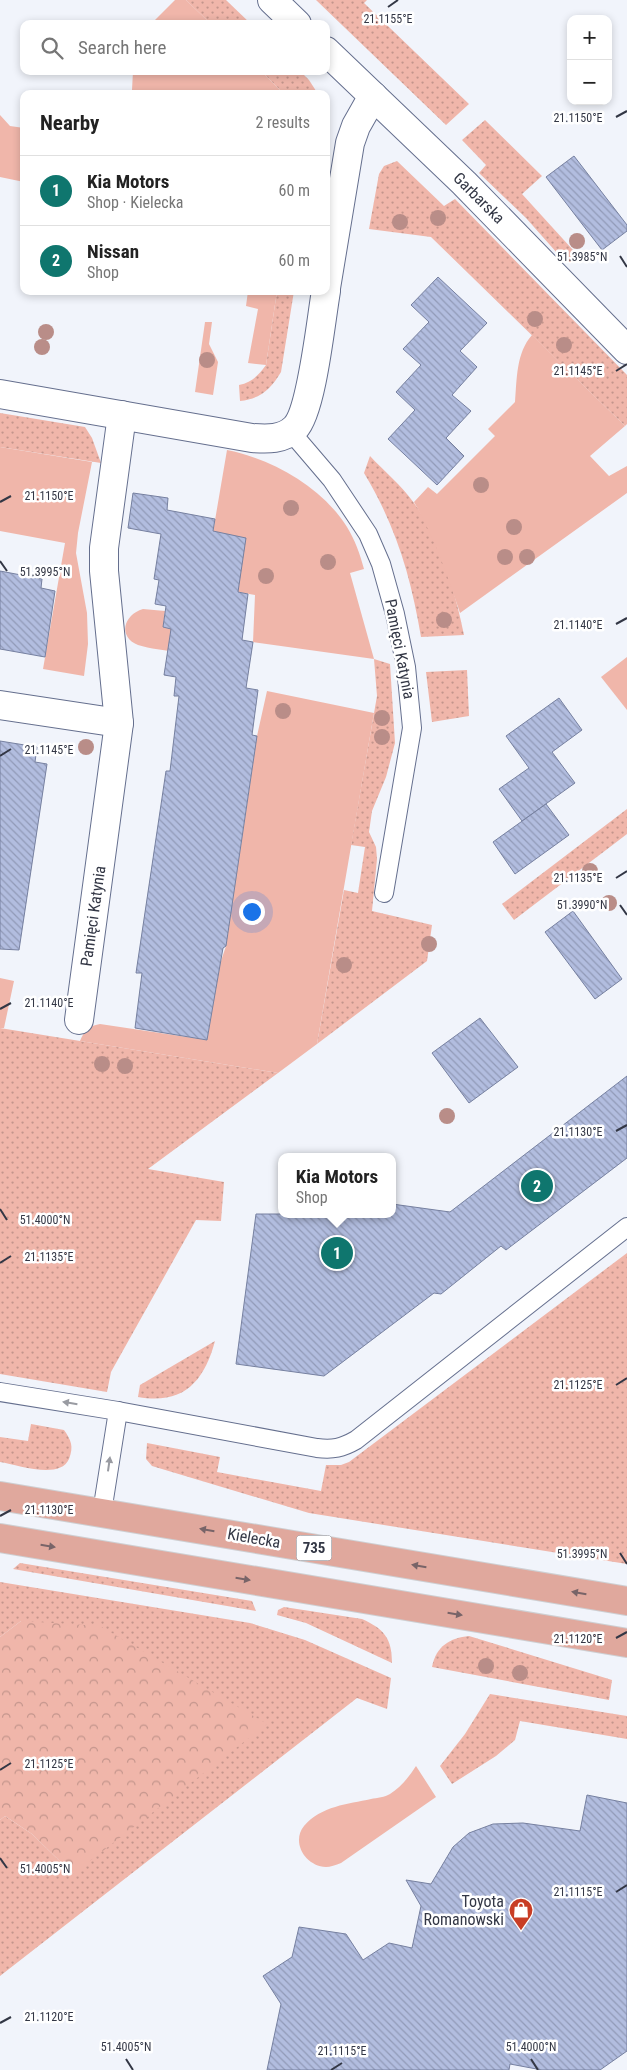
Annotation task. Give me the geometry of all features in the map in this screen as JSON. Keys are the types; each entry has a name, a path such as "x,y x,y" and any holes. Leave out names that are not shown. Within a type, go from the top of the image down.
{"main road":[{"name":"Kielecka","path":"0,1496 627,1601"},
{"path":"0,1538 627,1643"}],"street":[{"path":"272,0 294,20"},
{"name":"Garbarska","path":"330,55 464,183 627,350"},
{"path":"330,266 350,144 356,126 373,96"},
{"path":"0,394 252,438 270,439 291,432 302,418 308,401 325,295"},
{"name":"Pamięci Katynia","path":"79,1020 119,723 104,571 104,548 122,415"},
{"path":"0,705 119,723"}],"lane":[{"name":"Pamięci Katynia","path":"291,432 332,480 368,534 381,564 395,614 406,667 412,728 384,893"},
{"path":"0,1392 118,1411 332,1450 356,1440 627,1227"},
{"path":"102,1512 118,1411"}],"green space":[{"path":"175,0 186,0 207,20 155,20"},
{"path":"186,0 226,0 247,20 207,20"},
{"path":"316,0 367,0 364,3 469,104 446,125"},
{"path":"133,75 265,75 280,90 132,90"},
{"path":"265,75 304,75 315,90 280,90"},
{"path":"0,115 10,126 20,127 20,181 0,177"},
{"path":"485,120 542,176 522,194 583,261 565,262 526,218 479,173 486,165 462,140"},
{"path":"397,161 444,206 455,199 627,375 627,424 625,426 431,237 369,229 379,174 384,166"},
{"path":"247,295 276,295 266,365 248,363 258,309 246,306"},
{"path":"276,295 293,295 281,372 264,392 253,398 240,401 239,385 254,378 266,365"},
{"path":"205,322 212,322 209,344 218,362 213,395 195,392"},
{"path":"532,335 625,426 590,456 609,476 627,466 627,493 460,613 434,542 414,502 428,487 437,494 495,436 488,429 515,402 520,358"},
{"path":"0,413 85,427 92,438 101,463 0,447"},
{"path":"0,447 92,462 76,553 87,613 88,644 84,676 43,669 65,543 0,531"},
{"path":"227,450 261,460 310,487 337,513 347,527 357,547 364,569 350,573 374,659 253,642 255,595 238,592 213,532"},
{"path":"370,456 409,497 431,532 451,584 464,635 421,637 401,552 385,513 364,473"},
{"path":"143,609 165,611 163,627 181,630 177,652 138,645 128,637 126,632 127,621 136,612"},
{"path":"627,657 627,710 601,677"},
{"path":"374,659 390,664 395,743 386,777 372,811 369,832 376,847 377,859 372,911 432,925 427,961 317,1044 344,890 358,893 365,847 351,845 377,696"},
{"path":"467,670 469,716 432,722 426,672"},
{"path":"267,691 374,713 317,1044 278,1073 80,1041 87,1030 92,1026 100,1024 207,1040 220,964 226,946 257,736"},
{"path":"627,809 627,834 514,920 502,904"},
{"path":"0,978 14,981 4,1028 0,1028"},
{"path":"0,1028 278,1073 148,1169 224,1182 221,1221 196,1220 111,1372 107,1392 0,1374"},
{"path":"627,1253 627,1564 309,1513 152,1466 146,1459 147,1443 220,1457 217,1472 321,1491 326,1465 341,1465 349,1462"},
{"path":"215,1341 205,1368 198,1379 189,1387 179,1394 167,1397 154,1399 138,1397 140,1385"},
{"path":"31,1424 64,1430 70,1440 71,1454 64,1465 57,1469 38,1470 0,1462 0,1437 28,1441"},
{"path":"20,1563 252,1601 256,1611 13,1569"},
{"path":"0,1582 250,1623 305,1640 391,1678 387,1709 357,1698 0,1976 0,1820 5,1816 32,1834 73,1874 21,1621 0,1637"},
{"path":"284,1607 362,1619 370,1623 385,1635 392,1654 392,1663 306,1623 277,1615 278,1610"},
{"path":"21,1621 100,1626 267,1724 73,1874 32,1834 5,1816 0,1820 0,1637"},
{"path":"469,1636 612,1680 609,1700 432,1667 440,1648 450,1641"},
{"path":"490,1694 627,1716 627,1739 520,1721 515,1740 496,1756 452,1784 440,1766 465,1734"},
{"path":"416,1766 436,1797 341,1863 326,1867 318,1866 306,1858 302,1852 299,1839 300,1832 311,1819 335,1807 388,1795 408,1778"}],"building":[{"path":"574,156 627,225 627,231 602,250 546,177"},
{"path":"438,277 487,323 460,351 477,367 452,395 471,411 446,438 464,456 437,485 388,439 415,410 396,392 421,365 403,349 429,322 411,305"},
{"path":"133,493 168,498 167,510 215,519 213,531 246,538 238,592 248,594 242,640 253,642 246,688 258,690 252,735 257,736 226,946 223,948 207,1040 135,1028 142,973 136,973 166,771 170,771 179,696 174,696 176,677 164,675 171,629 163,627 166,606 155,604 159,580 154,579 161,534 128,528"},
{"path":"0,571 42,579 41,588 55,591 45,657 0,649"},
{"path":"559,698 582,730 552,752 575,783 522,821 499,789 529,768 506,736"},
{"path":"0,741 37,747 35,762 47,764 19,950 0,949"},
{"path":"546,804 569,835 515,874 493,842"},
{"path":"573,911 622,979 595,999 545,932"},
{"path":"480,1018 518,1067 469,1103 432,1053"},
{"path":"627,1076 627,1158 506,1250 501,1246 441,1294 434,1293 324,1376 236,1364 256,1214 278,1214 278,1218 396,1218 396,1205 450,1212"},
{"name":"Toyota Romanowski","path":"587,1795 627,1803 627,2051 600,2070 542,2070 510,2064 509,2070 267,2070 281,2004 263,1976 292,1957 299,1927 346,1934 363,1960 389,1943 412,1948 421,1906 406,1880 431,1884 453,1847 469,1833 493,1824 523,1823 580,1831"}],"place":[{"name":"Nissan","path":"537,1186"},
{"name":"Kia Motors","path":"337,1253"},
{"name":"Toyota Romanowski","path":"521,1931"}]}
